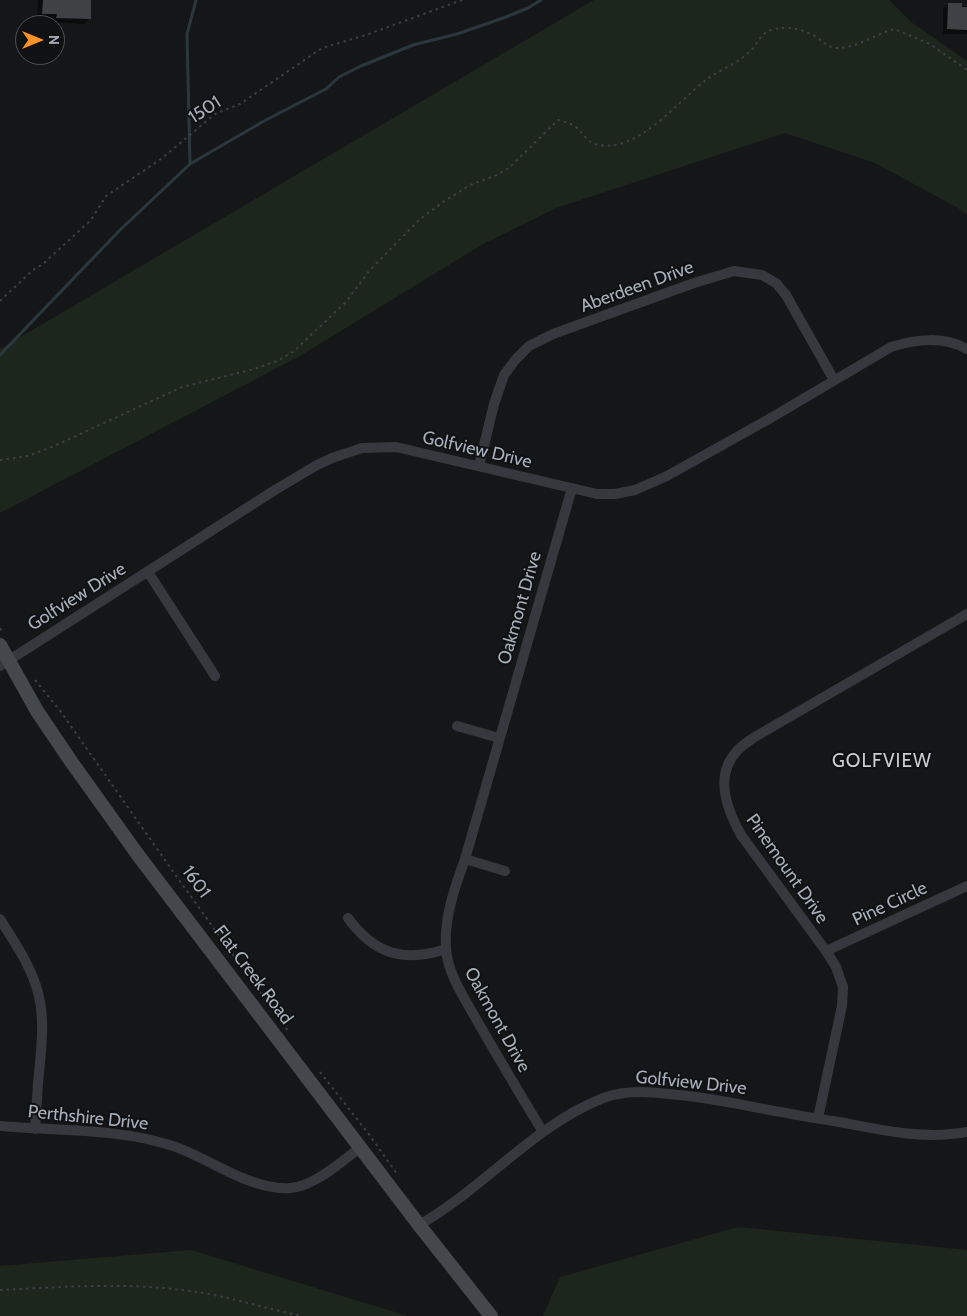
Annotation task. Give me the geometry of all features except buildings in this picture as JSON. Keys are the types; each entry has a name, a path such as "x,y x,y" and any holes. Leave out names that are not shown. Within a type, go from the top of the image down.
{"street":[{"name":"Aberdeen Drive","path":"479,466 494,404 504,375 529,346 553,334 694,283 734,272 762,275 776,283 786,296 834,380"},
{"name":"Golfview Drive","path":"5,663 275,490 332,458 362,448 396,447 597,494 623,493 650,485 744,433 891,347 927,339 942,341 967,349"},
{"name":"Oakmont Drive","path":"543,1132 464,998 452,974 446,948 447,918 572,488"},
{"path":"148,572 215,676"},
{"name":"Pinemount Drive","path":"818,1118 842,1006 843,987 836,967 826,951 732,819 726,805 724,787 727,766 736,751 753,738 967,614"},
{"name":"Flat Creek Road","path":"0,645 5,663 70,760 138,855 419,1225 491,1316"},
{"path":"457,726 499,738"},
{"path":"465,859 504,871"},
{"name":"Pine Circle","path":"826,951 967,886"},
{"path":"348,918 357,931 376,947 405,955 429,954 446,948"},
{"path":"0,919 29,969 40,1000 42,1034 35,1129"},
{"name":"Golfview Drive","path":"419,1225 471,1189 543,1132 582,1108 605,1098 640,1091 720,1100 891,1132 929,1136 967,1132"},
{"name":"Perthshire Drive","path":"0,1126 114,1134 166,1144 215,1164 252,1182 273,1188 291,1188 310,1183 361,1147"}],"path":[{"name":"1501","path":"0,301 92,220 106,196 161,159 215,114 240,104 322,48 366,35 462,0"},
{"path":"0,460 28,456 54,446 182,387 277,361 293,352 346,302 369,272 420,219 470,185 497,175 510,167 558,120 576,127 587,141 592,144 601,146 627,142 665,116 706,80 750,51 757,40 772,29 791,28 805,31 818,38 827,46 837,48 894,29 930,44 967,70"},
{"name":"1601","path":"32,677 61,712 168,865 292,1036"},
{"path":"315,1066 368,1133 402,1181"},
{"path":"0,1290 73,1287 160,1288 192,1291 301,1316"}],"shaded area":[{"path":"594,0 889,0 911,22 967,61 967,215 958,208 875,163 785,133 556,208 483,244 300,356 0,513 0,349"},
{"path":"738,1227 967,1250 967,1316 543,1316 560,1277"},
{"path":"191,1250 408,1316 0,1316 0,1266"}],"waterway":[{"path":"190,164 187,34 196,0"},
{"path":"0,355 120,230 190,164 264,121 326,89 339,77 361,66 413,45 457,34 506,17 528,8 541,0"}],"district":[{"name":"GOLFVIEW","path":"882,761"}]}
